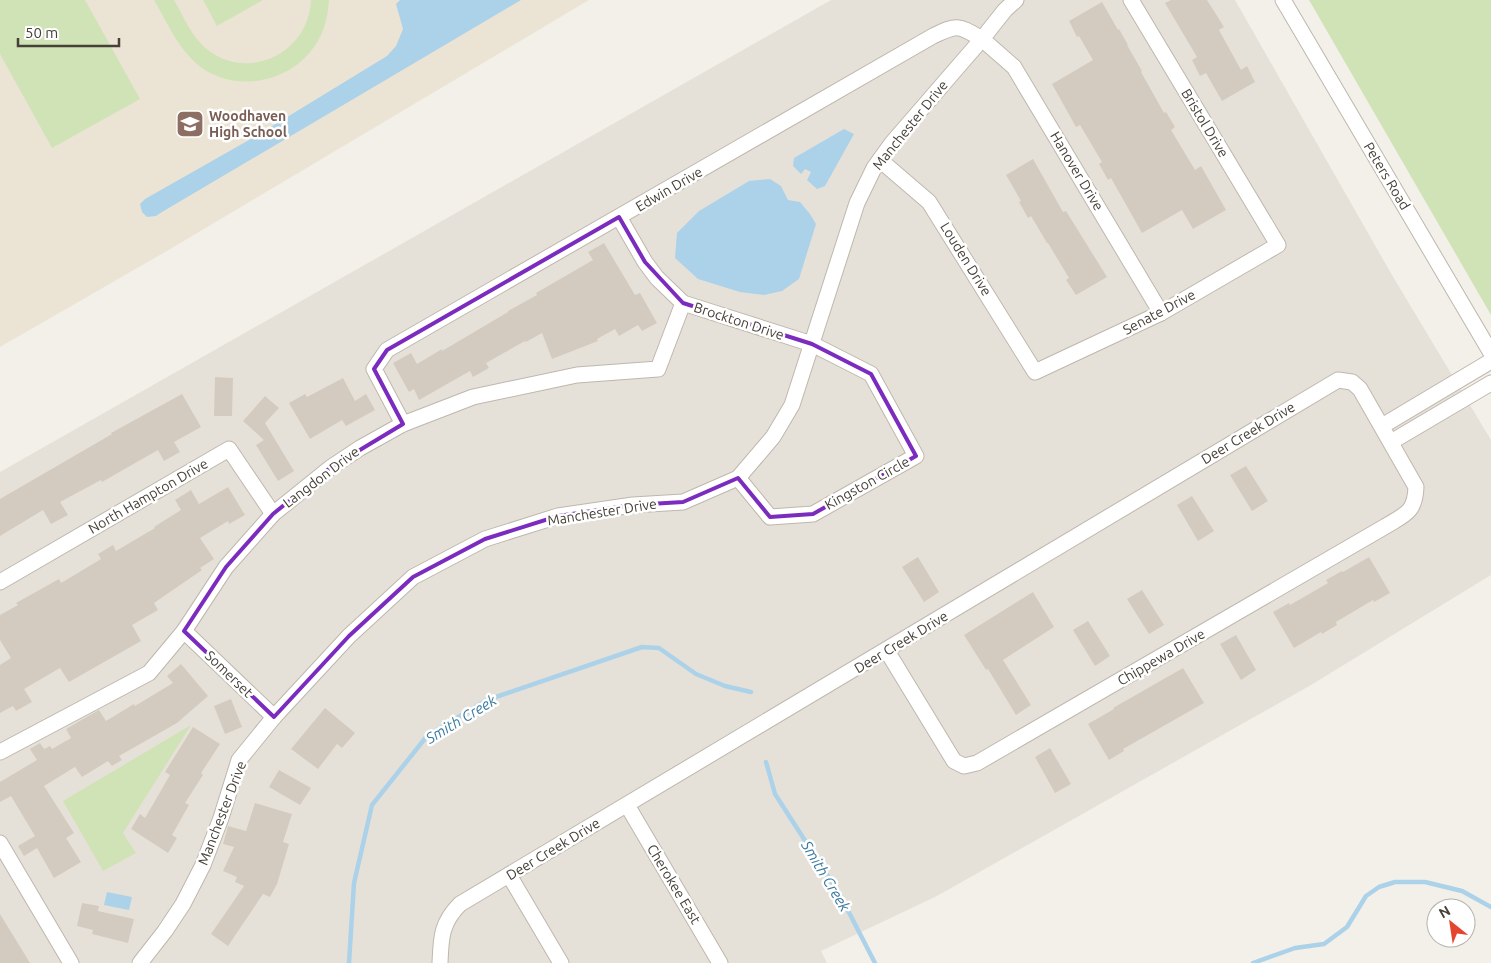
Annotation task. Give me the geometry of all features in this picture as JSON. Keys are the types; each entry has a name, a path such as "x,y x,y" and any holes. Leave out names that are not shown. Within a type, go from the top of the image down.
{"street":[{"path":"982,39 1005,10 1016,0"},
{"name":"Bristol Drive","path":"1131,0 1278,245"},
{"name":"Peters Road","path":"1283,0 1491,353"},
{"name":"Edwin Drive","path":"403,424 374,369 387,350 947,29 962,27 982,39"},
{"name":"Manchester Drive","path":"140,963 183,904 203,865 221,818 239,760 274,717 349,636 413,577 485,539 558,516 633,505 684,502 738,478 773,437 792,405 857,203 867,181 892,143 982,39"},
{"name":"Hanover Drive","path":"982,39 1014,67 1161,313"},
{"name":"Louden Drive","path":"880,160 929,202 1035,372"},
{"name":"Brockton Drive","path":"619,217 645,262 657,278 683,302 812,344"},
{"name":"Senate Drive","path":"1035,372 1161,313 1278,245"},
{"name":"Langdon Drive","path":"0,752 149,673 184,631 226,567 273,514 330,468 360,448 403,424 472,396 577,374 658,369 683,302"},
{"name":"Kingston Circle","path":"738,478 770,517 813,514 916,456 871,374 812,344"},
{"path":"1382,426 1491,361"},
{"name":"Deer Creek Drive","path":"440,963 442,934 445,925 452,912 460,904 1338,380 1352,382 1360,389 1391,442"},
{"path":"1391,442 1491,383"},
{"name":"Chippewa Drive","path":"887,650 954,761 964,766 978,763 1407,513 1415,501 1416,486 1391,442"},
{"name":"North Hampton Drive","path":"0,582 230,450 273,514"},
{"name":"Somerset","path":"184,631 274,717"},
{"name":"Cherokee East","path":"627,805 720,963"},
{"path":"0,843 71,963"},
{"path":"509,875 561,963"}],"highlighted area":[{"path":"619,217 645,262 683,303 812,344 871,374 916,456 813,514 770,517 738,478 683,502 633,505 558,516 485,539 413,577 349,636 274,717 184,631 226,567 273,514 330,468 403,424 374,369 387,350"}],"shaded area":[{"name":"Woodhaven High School","path":"0,0 589,0 172,248 0,347"},
{"path":"831,0 1235,0 1392,275 1491,440 1491,575 1311,685 937,896 821,951 827,963 0,963 0,472"}],"green space":[{"path":"0,0 85,0 140,99 52,148 0,54"},
{"path":"154,0 174,0 197,40 202,45 224,59 242,63 259,62 289,47 300,34 308,18 311,0 329,0 323,30 314,47 304,59 291,69 277,76 246,82 216,76 194,61 180,45"},
{"path":"203,0 263,0 217,26"},
{"path":"1309,0 1491,0 1491,315"},
{"path":"191,725 123,833 136,853 103,871 63,801"}],"water":[{"path":"400,0 521,0 156,216 147,217 142,212 140,204 145,199 256,136 387,56 396,46 403,29 396,4"},
{"path":"844,129 854,134 825,186 817,189 807,180 811,172 805,169 801,174 793,166 794,158"},
{"path":"770,179 781,186 788,200 800,202 816,224 799,279 782,291 764,295 740,292 698,279 675,258 677,233 699,211 749,181"},
{"path":"107,892 132,897 129,910 104,905"}],"building":[{"path":"1171,0 1207,0 1224,27 1219,30 1241,70 1247,66 1255,82 1222,101 1206,73 1200,76 1192,60 1197,57 1165,3"},
{"path":"1102,2 1128,45 1164,113 1166,112 1175,127 1171,130 1195,170 1201,166 1226,210 1193,229 1182,210 1142,233 1111,178 1108,180 1099,164 1102,162 1080,125 1076,127 1052,84 1093,60 1079,36 1077,37 1069,21"},
{"path":"1033,159 1063,212 1066,211 1107,277 1076,295 1066,280 1069,278 1048,243 1031,216 1028,218 1019,202 1021,201 1006,175"},
{"path":"604,243 635,295 640,293 657,323 642,331 638,325 619,336 615,329 597,339 598,341 552,359 542,333 486,363 489,368 473,377 470,371 419,400 414,389 409,392 393,363 411,353 417,364 442,349 442,351 593,260 588,252"},
{"path":"215,377 233,378 232,416 214,416"},
{"path":"343,378 355,401 366,394 375,410 346,426 342,420 310,439 289,403 305,394 307,397"},
{"path":"182,394 201,427 174,442 180,452 164,461 158,450 102,482 101,480 60,502 68,515 51,524 43,510 0,536 0,499 111,433"},
{"path":"265,396 279,408 265,423 294,471 278,481 256,445 264,440 243,421"},
{"path":"1246,466 1268,501 1252,511 1230,475"},
{"path":"228,487 245,515 229,524 228,521 200,538 214,559 200,568 202,570 154,603 158,610 132,625 141,641 69,682 60,668 24,689 32,702 16,711 13,706 0,713 0,665 11,658 0,640 0,615 18,605 16,603 59,579 61,583 101,559 98,554 113,545 116,551 155,528 181,510 175,500 191,490 199,504"},
{"path":"1192,496 1214,531 1198,541 1177,505"},
{"path":"918,557 939,592 924,602 902,567"},
{"path":"1369,557 1390,593 1374,602 1373,600 1336,622 1337,625 1294,648 1273,612 1289,603 1290,605 1328,583 1326,580"},
{"path":"1142,590 1164,625 1149,634 1127,599"},
{"path":"1033,592 1054,627 1003,660 1031,705 1016,715 988,669 986,670 964,635"},
{"path":"1088,621 1110,656 1095,666 1073,630"},
{"path":"1236,635 1256,670 1241,680 1220,644"},
{"path":"181,664 208,696 177,723 119,756 122,760 112,766 108,761 82,777 75,767 44,786 74,833 66,838 81,862 54,878 37,848 24,856 18,846 35,836 11,796 0,802 0,782 37,760 30,749 40,743 44,749 50,746 52,749 71,738 66,729 99,710 106,721 173,683 167,676"},
{"path":"1183,668 1204,703 1123,749 1124,751 1109,760 1088,724"},
{"path":"231,699 242,727 225,734 214,706"},
{"path":"325,708 355,733 342,748 337,744 318,769 291,749"},
{"path":"193,727 220,744 201,773 203,775 185,803 189,805 172,835 177,838 168,853 131,829 140,814 145,818 170,775 165,772"},
{"path":"1050,748 1071,784 1055,793 1035,757"},
{"path":"279,770 311,788 300,805 269,787"},
{"path":"255,803 292,814 283,842 289,844 277,884 270,897 263,894 228,946 211,934 244,886 235,882 237,877 223,871 234,847 223,844 228,826 246,831"},
{"path":"82,903 99,906 98,911 134,919 128,943 92,934 93,930 77,926"},
{"path":"0,914 30,963 0,963"}],"waterway":[{"name":"Smith Creek","path":"349,963 354,883 372,805 427,736 487,700 642,647 659,648 696,674 725,686 751,692"},
{"name":"Smith Creek","path":"766,762 775,794 840,895 875,963"},
{"name":"Smith Creek","path":"1253,963 1295,948 1324,944 1347,927 1366,896 1379,887 1395,882 1425,882 1462,891 1491,907"}],"place":[{"name":"Woodhaven High School","path":"190,124"}]}
